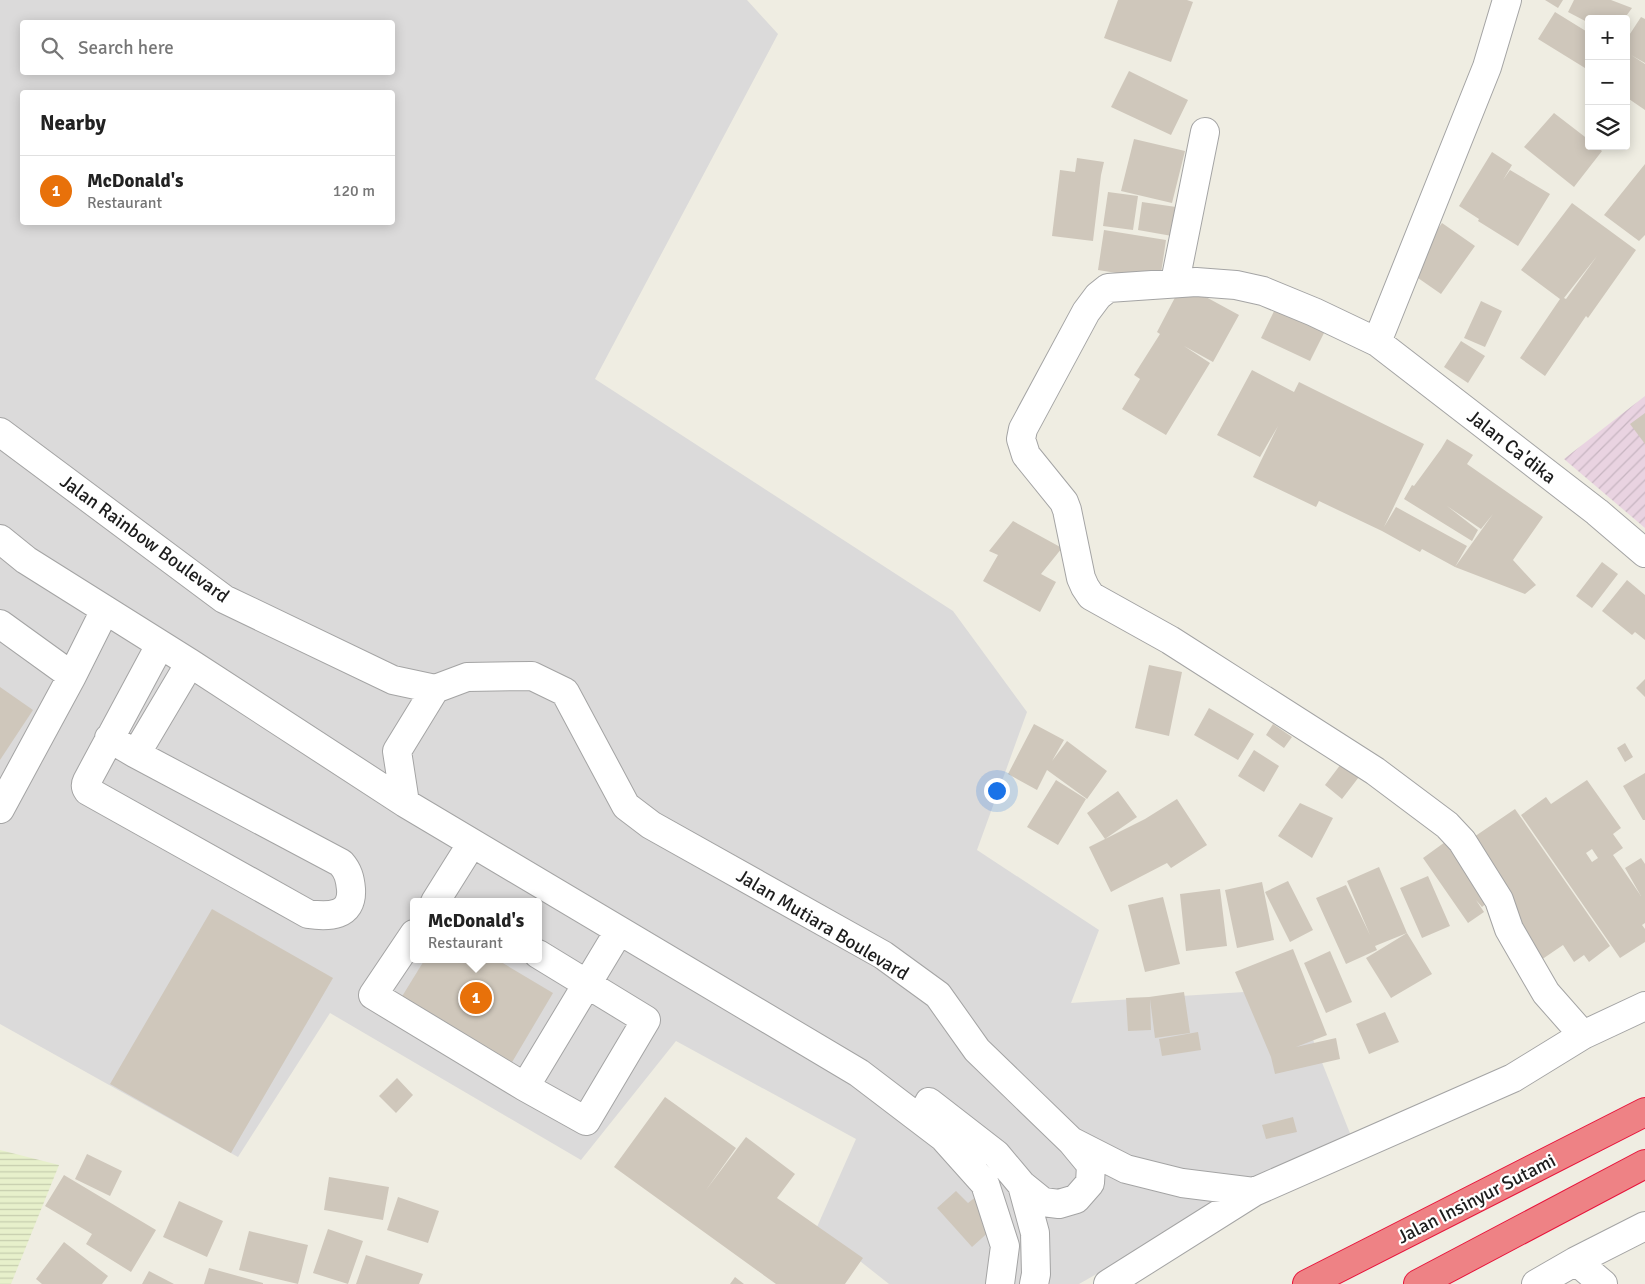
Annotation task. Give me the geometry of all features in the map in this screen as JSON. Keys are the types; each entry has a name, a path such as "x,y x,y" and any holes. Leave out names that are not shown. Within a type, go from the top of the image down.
{"highway":[{"name":"Jalan Insinyur Sutami","path":"1307,1284 1645,1112"},
{"path":"1418,1284 1645,1164"}],"street":[{"path":"1377,342 1487,67 1507,0"},
{"path":"1175,282 1206,132"},
{"name":"Jalan Ca'dika","path":"1583,1035 1546,993 1509,929 1496,894 1462,841 1447,826 1375,771 1170,640 1091,596 1082,578 1068,510 1064,502 1026,455 1021,439 1023,430 1086,312 1098,296 1108,288 1175,282 1236,285 1263,291 1314,312 1377,342 1597,512 1645,553"},
{"name":"Jalan Rainbow Boulevard","path":"0,432 224,599 393,680 435,689"},
{"path":"0,539 26,560 405,803 859,1073 944,1137 985,1184 1005,1246 1000,1284"},
{"path":"0,809 106,610"},
{"path":"0,624 72,676"},
{"path":"109,738 341,863 347,870 351,892 350,902 346,909 329,916 308,914 88,791 85,784 109,738 160,645"},
{"path":"136,754 190,664"},
{"name":"Jalan Mutiara Boulevard","path":"435,689 467,677 532,676 565,692 626,806 652,826 883,955 938,995 977,1050 1072,1142 1126,1169 1197,1185 1254,1192"},
{"path":"405,803 397,751 435,689"},
{"path":"443,898 472,843"},
{"path":"525,1087 619,931"},
{"path":"410,940 373,995 525,1087 586,1121 646,1020 542,956"},
{"path":"1108,1284 1254,1192 1513,1078 1583,1035 1645,1006"},
{"path":"859,1073 912,1090 996,1154 1022,1185 1043,1202 1059,1204 1076,1199 1090,1183 1091,1165 1072,1142"},
{"path":"1022,1185 1035,1233 1036,1274 1034,1284"},
{"path":"1536,1284 1576,1261 1645,1226"},
{"path":"1576,1261 1603,1284"}],"shaded area":[{"path":"0,0 747,0 778,34 595,379 953,611 1027,712 977,850 1099,930 1071,1003 1293,989 1353,1141 1302,1157 1079,1284 889,1284 817,1227 856,1139 676,1041 581,1160 330,1013 238,1157 0,1024"},
{"path":"1645,396 1645,528 1564,459"}],"green space":[{"path":"0,1150 59,1165 11,1284 0,1284"}],"building":[{"path":"1118,0 1187,0 1193,2 1171,62 1104,38"},
{"path":"1545,0 1563,0 1558,8"},
{"path":"1574,0 1611,0 1632,8 1627,15 1585,15 1585,21 1568,12"},
{"path":"1555,12 1585,31 1585,68 1538,39"},
{"path":"1641,17 1645,19 1645,63 1631,55 1645,64 1645,110 1630,100 1630,34"},
{"path":"1129,71 1188,100 1171,135 1111,107"},
{"path":"1554,113 1585,137 1585,150 1602,151 1574,187 1524,147"},
{"path":"1134,139 1185,151 1172,203 1121,191"},
{"path":"1492,152 1512,165 1503,180 1510,170 1550,194 1518,246 1478,221 1479,219 1459,206"},
{"path":"1077,158 1104,162 1093,241 1052,236 1060,170 1075,172"},
{"path":"1645,164 1645,235 1639,241 1604,215"},
{"path":"1108,192 1138,196 1133,230 1103,226"},
{"path":"1142,202 1176,207 1172,236 1138,230"},
{"path":"1572,203 1636,250 1588,318 1586,316 1545,376 1520,358 1560,299 1521,270","holes":["1597,256 1566,299 1564,298"]},
{"path":"1442,223 1475,246 1441,294 1408,271"},
{"path":"1104,230 1166,240 1160,280 1098,270"},
{"path":"1182,284 1239,315 1213,362 1184,346 1210,363 1166,435 1122,409 1140,379 1134,375 1160,334 1157,332"},
{"path":"1481,301 1502,311 1485,347 1464,338"},
{"path":"1276,307 1325,331 1310,361 1261,338"},
{"path":"1461,341 1485,356 1468,383 1444,367"},
{"path":"1252,370 1294,392 1299,382 1424,444 1384,527 1396,507 1467,546 1455,567 1422,549 1420,552 1382,531 1319,501 1316,507 1253,477 1278,426 1260,457 1217,435"},
{"path":"1645,413 1645,444 1630,424"},
{"path":"1447,439 1473,455 1467,464 1543,517 1513,560 1536,585 1525,594 1455,567 1493,514 1481,529 1447,506 1478,530 1472,541 1404,499 1412,485 1414,486"},
{"path":"1013,521 1062,548 1041,574 1056,582 1040,612 983,581 998,555 989,551"},
{"path":"1602,562 1618,574 1592,608 1576,596"},
{"path":"1627,580 1645,595 1645,640 1635,632 1632,635 1602,611"},
{"path":"1149,665 1182,672 1169,736 1135,728"},
{"path":"1645,679 1645,697 1636,688"},
{"path":"0,687 33,710 0,760"},
{"path":"1209,708 1254,734 1238,760 1194,735"},
{"path":"1034,724 1064,740 1052,761 1067,741 1107,771 1087,799 1047,770 1037,790 1008,774"},
{"path":"1273,724 1292,737 1284,748 1266,735"},
{"path":"1625,743 1633,757 1625,762 1617,748"},
{"path":"1254,750 1279,766 1264,792 1238,776"},
{"path":"1344,760 1362,773 1342,799 1325,785"},
{"path":"1645,773 1645,820 1643,820 1623,786"},
{"path":"1056,780 1086,799 1058,845 1027,827"},
{"path":"1587,780 1621,828 1613,834 1623,848 1613,855 1641,896 1625,868 1641,858 1645,864 1645,923 1642,925 1645,929 1645,942 1620,958 1521,815 1546,797 1551,804","holes":["1592,849 1598,858 1592,862 1586,853"]},
{"path":"1118,791 1137,817 1105,839 1087,813"},
{"path":"1177,799 1207,845 1171,868 1167,863 1111,892 1089,847 1145,819"},
{"path":"1300,803 1333,818 1312,858 1278,836"},
{"path":"1515,809 1610,946 1589,962 1584,955 1574,962 1563,945 1541,960 1507,913 1516,906 1471,839"},
{"path":"1452,837 1495,896 1482,907 1476,900 1484,912 1468,923 1423,858"},
{"path":"1379,867 1407,933 1375,946 1377,950 1346,964 1316,898 1346,885 1370,935 1347,881"},
{"path":"1428,876 1450,926 1422,938 1400,888"},
{"path":"1288,881 1313,930 1290,942 1265,892"},
{"path":"1262,882 1274,940 1237,948 1225,890"},
{"path":"1220,889 1227,946 1186,951 1180,894"},
{"path":"1163,897 1180,964 1145,972 1128,905"},
{"path":"212,909 333,978 231,1153 110,1084"},
{"path":"1407,933 1432,974 1391,998 1366,958"},
{"path":"1293,949 1327,1035 1296,1047 1336,1038 1340,1059 1275,1074 1271,1057 1235,972"},
{"path":"1330,951 1352,1002 1326,1013 1304,963"},
{"path":"423,963 503,963 553,993 508,1069 398,1003"},
{"path":"1184,992 1190,1033 1155,1038 1150,999 1151,1030 1128,1031 1126,998"},
{"path":"1385,1012 1399,1042 1369,1054 1356,1024"},
{"path":"1198,1032 1201,1050 1162,1056 1159,1039"},
{"path":"397,1078 413,1095 396,1113 379,1096"},
{"path":"665,1097 736,1148 706,1190 746,1137 795,1174 777,1198 863,1258 845,1284 776,1284 614,1167"},
{"path":"1293,1117 1297,1132 1266,1139 1262,1125"},
{"path":"87,1154 122,1171 110,1196 75,1179"},
{"path":"64,1175 156,1230 131,1272 86,1244 92,1234 45,1206"},
{"path":"329,1177 389,1187 383,1220 324,1210"},
{"path":"956,1191 968,1203 977,1196 992,1229 972,1247 937,1208"},
{"path":"398,1197 439,1211 428,1243 387,1230"},
{"path":"179,1201 223,1221 207,1257 163,1237"},
{"path":"328,1229 363,1241 348,1284 313,1273"},
{"path":"249,1231 308,1245 298,1284 239,1270"},
{"path":"64,1242 108,1276 102,1284 42,1284 36,1279"},
{"path":"366,1255 423,1274 419,1284 356,1284"},
{"path":"209,1268 263,1283 263,1284 204,1284"},
{"path":"149,1271 174,1284 142,1284"},
{"path":"735,1277 744,1284 730,1284"}],"place":[{"name":"McDonald's","path":"476,998"}]}
